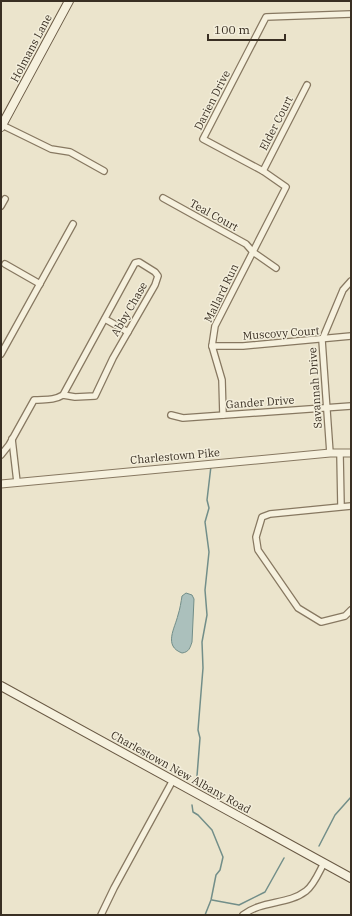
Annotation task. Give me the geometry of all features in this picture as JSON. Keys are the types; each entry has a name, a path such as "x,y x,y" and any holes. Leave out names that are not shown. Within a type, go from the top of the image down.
{"main road":[{"name":"Holmans Lane","path":"2,126 69,1"},
{"name":"Charlestown New Albany Road","path":"1,686 351,878"}],"street":[{"name":"Darien Drive","path":"253,252 286,187 262,171 203,139 266,17 351,14"},
{"name":"Elder Court","path":"262,171 307,85"},
{"path":"2,126 51,149 70,152 104,171"},
{"name":"Teal Court","path":"163,198 246,244 253,252 276,268"},
{"path":"1,206 5,199"},
{"path":"1,354 73,224"},
{"name":"Mallard Run","path":"222,415 222,380 212,346 215,326 253,252"},
{"name":"Abby Chase","path":"1,455 12,439 34,400 46,401 56,399 63,395 135,263 139,262 155,272 158,276 155,285 128,332 95,396 75,397 63,395"},
{"path":"4,264 40,284"},
{"name":"Savannah Drive","path":"330,453 322,340 342,290 351,281"},
{"path":"105,319 128,332"},
{"name":"Muscovy Court","path":"212,346 243,346 322,340 351,336"},
{"name":"Gander Drive","path":"171,415 184,418 351,406"},
{"path":"12,439 17,482"},
{"name":"Charlestown Pike","path":"1,484 330,453 351,453"},
{"path":"340,454 341,506"},
{"path":"351,506 270,514 262,517 256,537 258,550 298,608 321,622 345,616 351,610"},
{"path":"101,915 114,888 173,780"},
{"path":"243,915 256,907 299,896 307,891 324,863"}],"shaded area":[{"path":"186,593 192,595 194,599 192,642 188,651 182,653 176,650 173,646 172,636 182,596"}],"waterway":[{"path":"197,776 200,738 198,730 203,668 202,642 207,615 205,590 209,552 205,522 209,508 207,500 211,466"},
{"path":"319,846 335,815 351,797"},
{"path":"192,805 193,812 198,815 212,830 223,857 220,870 216,875 211,900 205,915"},
{"path":"212,900 239,905 265,892 284,858"}]}
